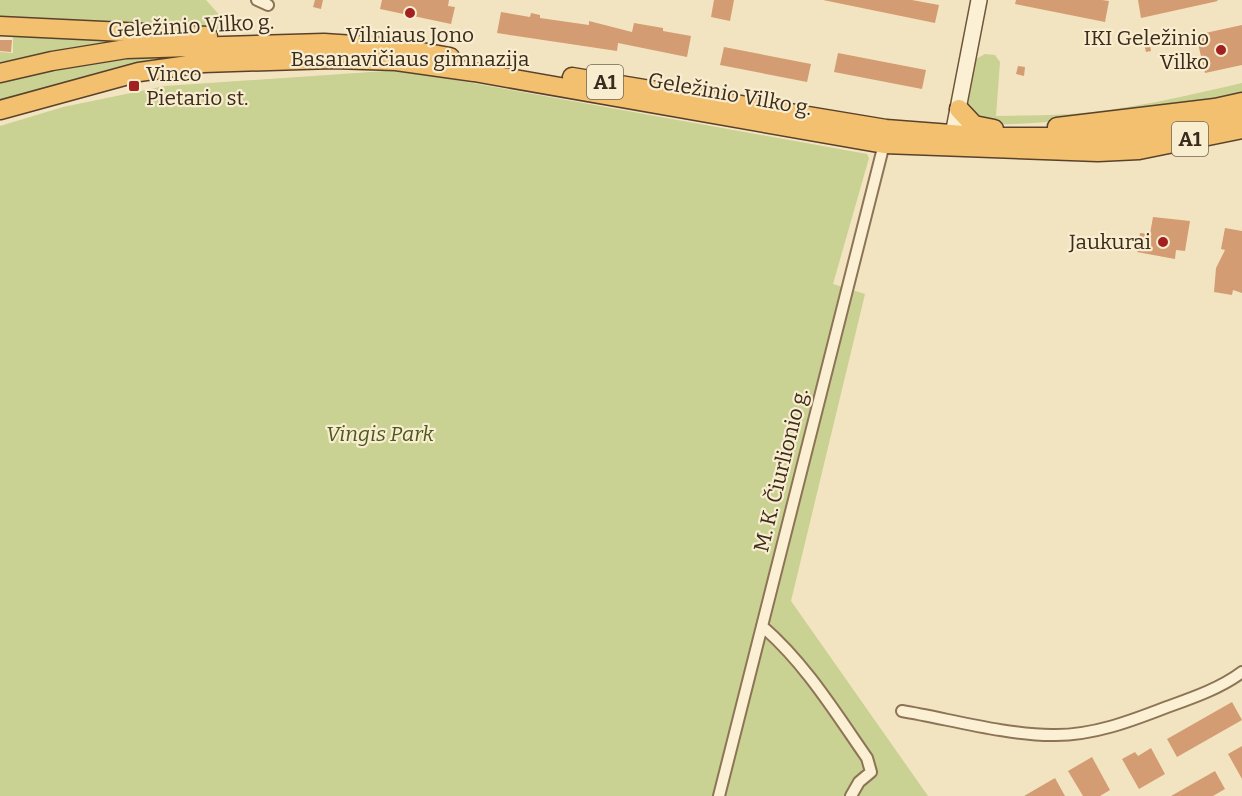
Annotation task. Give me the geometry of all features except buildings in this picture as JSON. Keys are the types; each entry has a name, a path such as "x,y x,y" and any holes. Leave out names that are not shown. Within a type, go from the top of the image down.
{"highway":[{"path":"0,26 324,43"},
{"name":"Geležinio Vilko g.","path":"0,73 52,61 126,49 324,43 399,48 952,141 1098,152 1242,116"},
{"name":"Geležinio Vilko g.","path":"0,110 139,72 204,63 266,59 396,61 474,72 883,148 952,141 1051,138 1141,141 1242,129"},
{"path":"1000,129 1061,127 1215,108 1242,102"},
{"path":"1141,141 1215,108"},
{"path":"958,109 974,126 1051,138"},
{"path":"1141,141 1242,142"}],"main road":[{"path":"952,141 979,0"}],"street":[{"path":"257,0 268,5"},
{"name":"M. K. Čiurlionio g.","path":"719,796 883,148"},
{"path":"762,627 782,644 812,679 867,758 871,772 860,782 851,796"},
{"path":"902,711 1028,733 1052,735 1081,733 1106,728 1174,705 1219,686 1242,672"}],"green space":[{"path":"0,0 206,0 234,31 0,20"},
{"path":"76,35 140,39 0,67 0,52 13,53 13,36 69,38"},
{"path":"274,47 80,78 0,104 0,81 45,69 135,54"},
{"path":"985,54 995,55 1000,62 996,116 1092,112 1156,102 1242,83 1242,93 1115,116 985,125 966,110 974,60"},
{"name":"Vingis Park","path":"400,70 867,154 869,158 833,284 865,294 791,601 928,796 0,796 0,126 63,107 165,86"}],"place":[{"name":"Vilniaus Jono Basanavičiaus gimnazija","path":"410,13"},
{"name":"IKI Geležinio Vilko","path":"1221,50"},
{"name":"Vinco Pietario st.","path":"134,86"},
{"name":"Jaukurai","path":"1163,242"}]}
